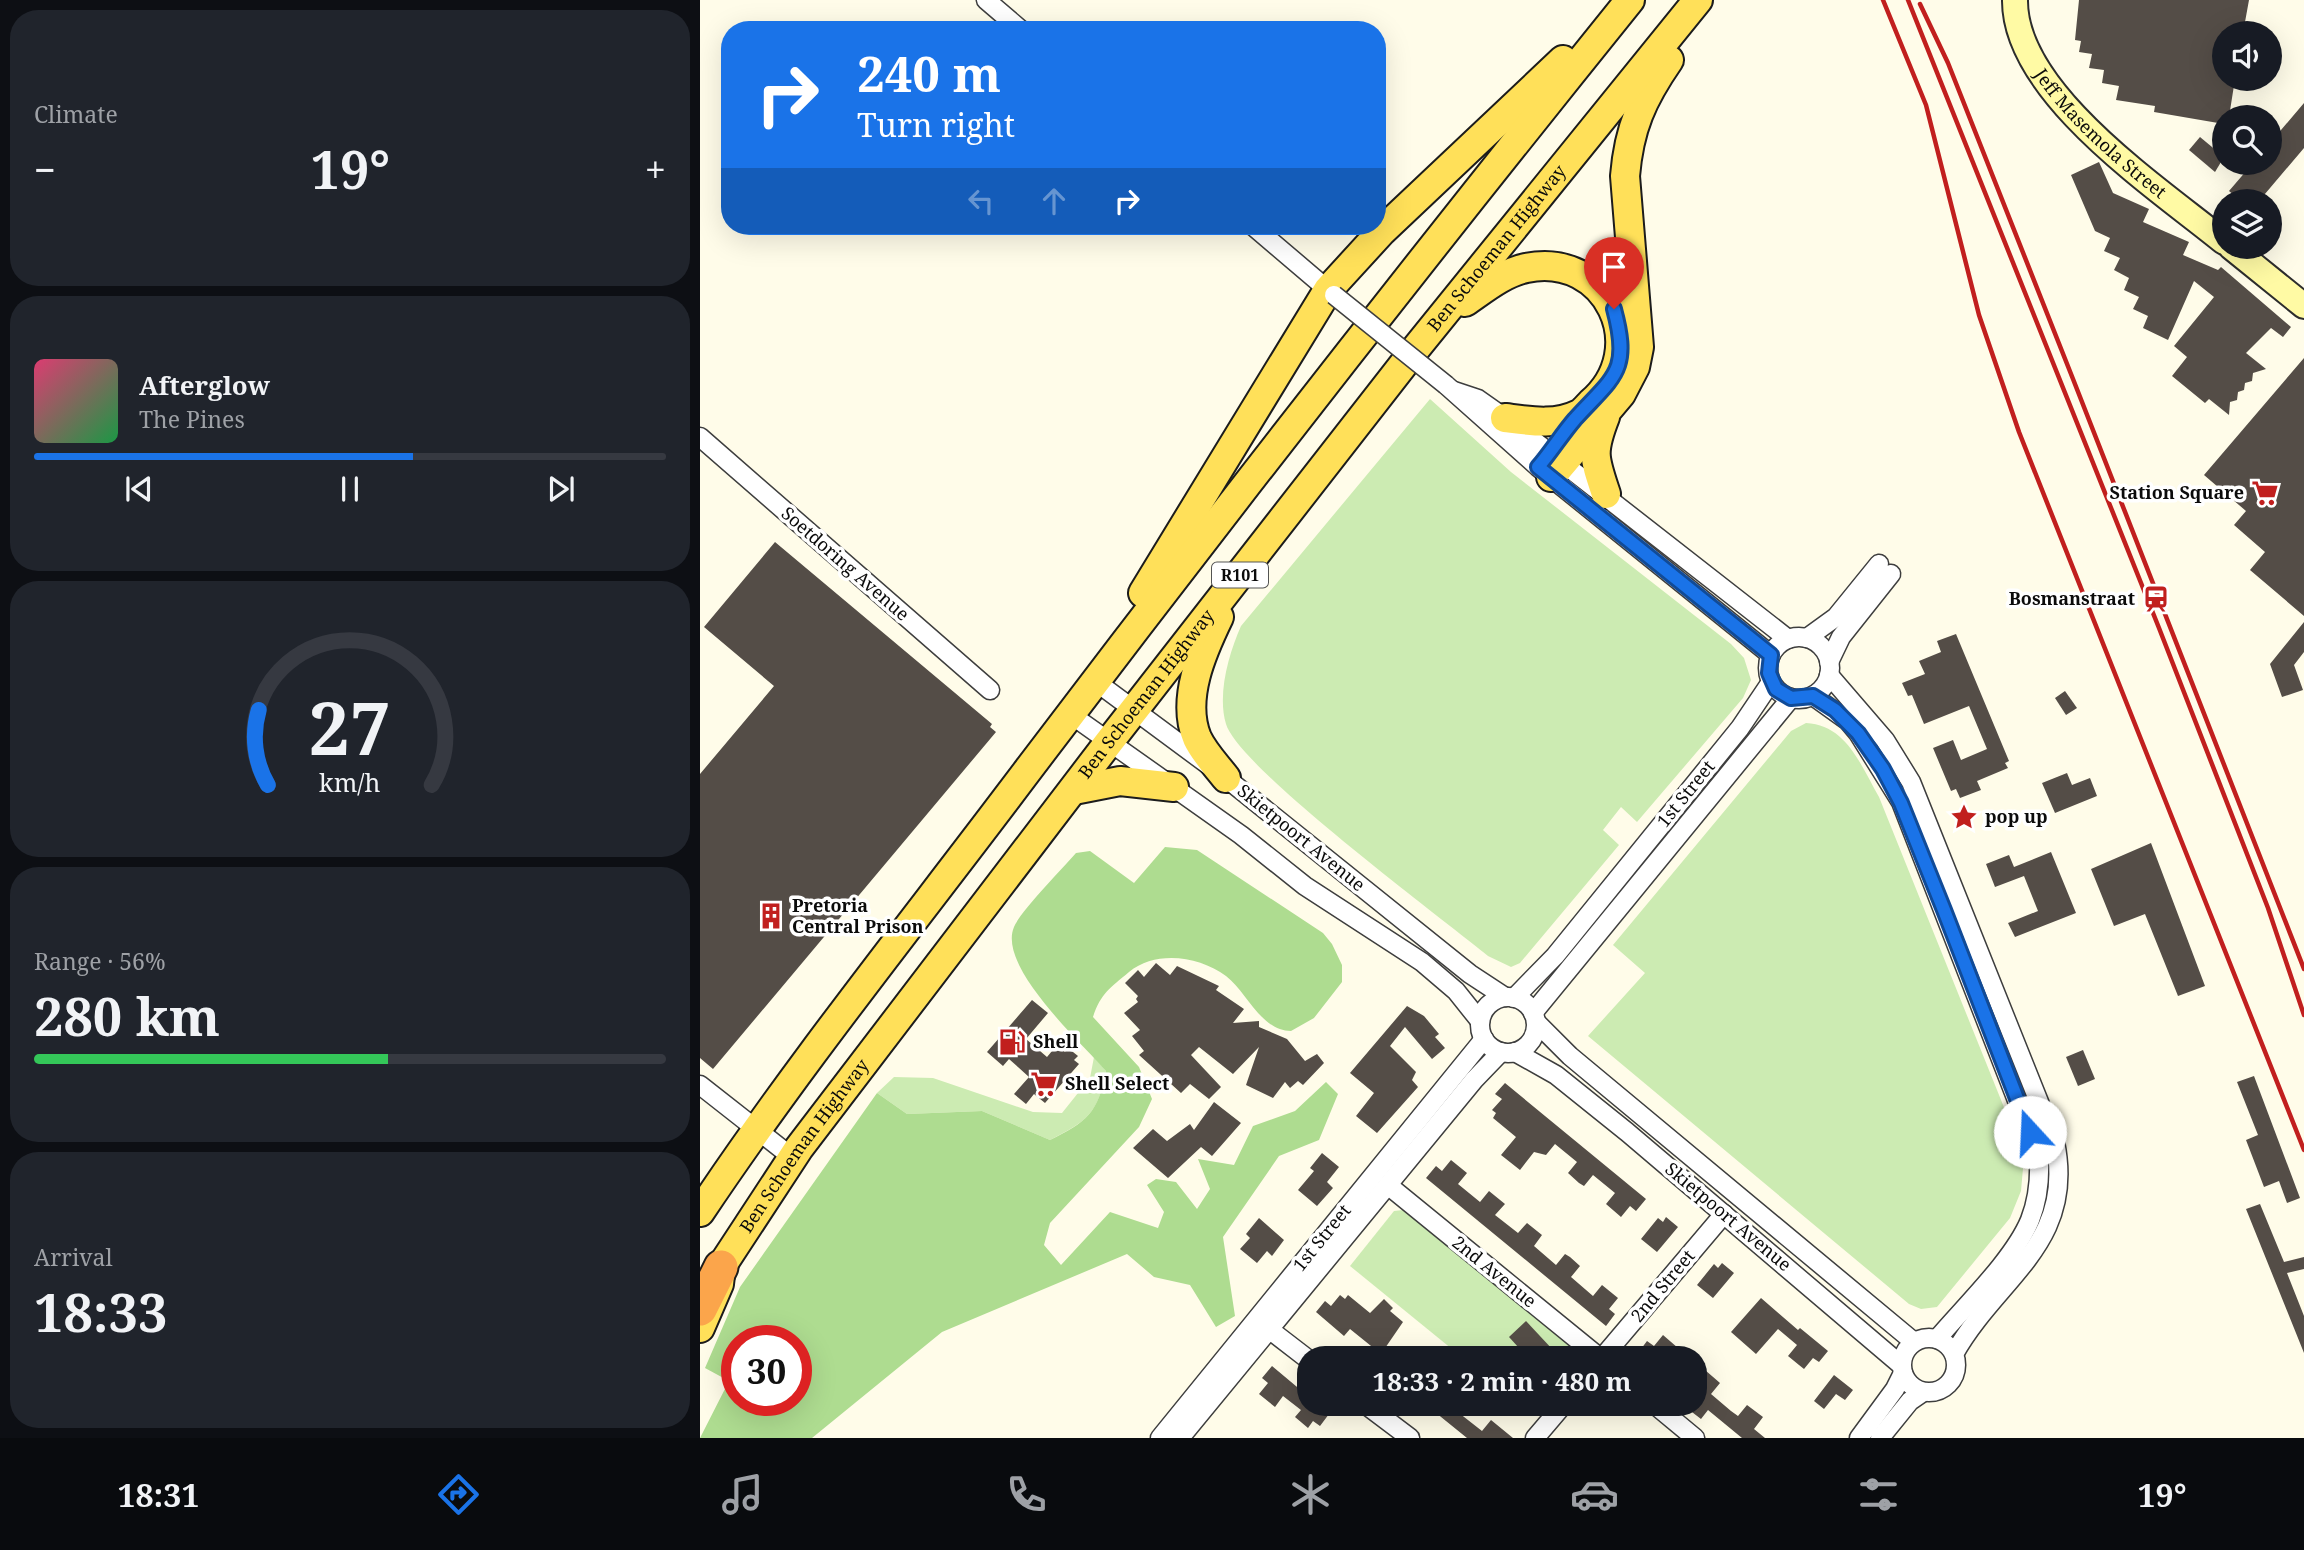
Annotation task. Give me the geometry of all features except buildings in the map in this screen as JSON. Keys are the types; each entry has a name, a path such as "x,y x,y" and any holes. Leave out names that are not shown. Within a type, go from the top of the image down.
{"highway":[{"name":"Ben Schoeman Highway","path":"700,1309 721,1267"}],"main road":[{"path":"1386,227 1630,0"},
{"name":"R101","path":"700,1212 755,1130 1099,675 1376,315 1630,0"},
{"name":"Ben Schoeman Highway","path":"721,1267 793,1158 1109,743 1417,347 1698,0"},
{"path":"1505,418 1539,422 1594,412 1626,385 1635,367 1639,347 1625,176 1628,147 1636,114 1650,88 1710,0"},
{"name":"Jeff Masemola Street","path":"2015,0 2021,39 2054,94 2112,150 2212,232"},
{"path":"1099,675 1148,584 1331,292 1379,235"},
{"path":"2246,259 2304,306"},
{"path":"1417,347 1454,311 1496,280 1524,268 1547,265 1576,272 1606,297 1614,309 1620,332 1620,360 1613,379 1594,412 1551,465"},
{"path":"1594,412 1595,460 1606,494"},
{"path":"1226,778 1198,739 1191,701 1214,628 1241,574"},
{"path":"1074,790 1120,781 1174,787"},
{"path":"700,1328 721,1278 721,1267"}],"street":[{"path":"986,0 1010,21"},
{"path":"1263,235 1448,387 1551,465 1771,655"},
{"path":"1448,387 1478,400 1505,418 1551,465 1606,494 1788,639"},
{"name":"Soetdoring Avenue","path":"700,437 990,690"},
{"path":"1885,569 1841,637 1823,687 1813,696 1791,698 1776,689 1769,673 1771,655 1788,639 1807,638 1836,617 1885,569"},
{"path":"1807,638 1823,648 1829,668 1885,740 1911,782 2055,1142 2060,1165 2059,1197 2047,1230 2026,1260 1971,1325 1954,1354"},
{"name":"Skietpoort Avenue","path":"1099,675 1135,711 1226,778 1470,974 1509,998"},
{"name":"1st Street","path":"1509,998 1555,956 1740,728 1771,681"},
{"path":"1813,696 1835,710 1858,733 1901,803 2039,1157 2038,1195 2029,1222 1998,1269 1937,1339"},
{"name":"1st Street","path":"1535,1018 1791,698"},
{"name":"Skietpoort Avenue","path":"1070,714 1174,787 1306,886 1422,962 1456,991 1482,1030"},
{"path":"1509,998 1529,1006 1535,1018 1533,1038 1508,1052 1482,1030 1489,1005 1509,998"},
{"name":"Skietpoort Avenue","path":"1535,1018 1570,1056 1914,1342"},
{"name":"1st Street","path":"1160,1438 1482,1030"},
{"name":"Skietpoort Avenue","path":"1508,1052 1556,1074 1724,1214 1902,1369"},
{"name":"1st Street","path":"1180,1438 1474,1080 1508,1052"},
{"path":"700,1085 793,1158"},
{"name":"2nd Avenue","path":"1389,1186 1586,1346"},
{"name":"2nd Street","path":"1611,1346 1724,1214"},
{"path":"1270,1330 1297,1351"},
{"path":"1859,1438 1888,1401 1908,1348 1914,1342 1925,1338 1937,1339 1948,1345 1957,1366 1954,1378 1946,1387 1935,1392 1923,1392 1907,1382 1902,1369"},
{"path":"1880,1438 1910,1401 1923,1392"},
{"path":"1381,1416 1409,1438"},
{"path":"1535,1438 1554,1416"},
{"path":"1668,1416 1695,1438"}],"green space":[{"path":"1430,399 1511,472 1731,644 1744,658 1751,680 1743,698 1637,822 1621,807 1603,830 1619,845 1520,963 1511,967 1488,956 1302,807 1239,745 1226,724 1224,712 1226,674 1241,626"},
{"path":"1806,723 1820,725 1842,739 1859,760 1879,797 2024,1157 2021,1191 2010,1218 1937,1307 1921,1309 1909,1304 1588,1036 1645,973 1613,945 1791,731"},
{"path":"1165,847 1197,850 1323,933 1332,944 1342,965 1342,982 1314,1018 1291,1031 1271,1025 1226,976 1203,964 1178,958 1152,961 1129,972 1103,996 1093,1017 1139,1067 1152,1099 1139,1127 1050,1223 1044,1245 1061,1265 1110,1212 1158,1228 1164,1212 1147,1185 1156,1179 1176,1182 1197,1209 1210,1189 1198,1159 1234,1165 1253,1126 1295,1111 1326,1082 1338,1094 1319,1140 1279,1156 1223,1237 1235,1316 1216,1327 1190,1285 1154,1277 1127,1254 942,1332 812,1438 700,1438 721,1397 721,1416 812,1416 812,1325 724,1325 740,1287 877,1093 907,1114 982,1111 1050,1140 1073,1128 1095,1107 1106,1071 1062,1024 1029,983 1012,944 1014,927 1033,901 1076,853 1090,851 1134,883"},
{"path":"1094,1057 1106,1071 1095,1107 1082,1121 1050,1140 982,1111 907,1114 877,1093 894,1077 933,1078 1033,1112 1062,1113 1090,1078"},
{"path":"1403,1210 1572,1346 1448,1346 1350,1266 1394,1211"},
{"path":"721,1331 721,1377 705,1368"}],"railway":[{"path":"1883,0 1926,105 1979,315 2019,432 2304,1150"},
{"path":"1908,0 2159,628 2268,908 2304,1015"},
{"path":"1920,4 1948,63 2304,969"}],"place":[{"name":"Station Square","path":"2265,493"},
{"name":"Bosmanstraat","path":"2156,599"},
{"name":"pop up","path":"1964,817"},
{"name":"Pretoria Central Prison","path":"771,916"},
{"name":"Shell","path":"1012,1042"},
{"name":"Shell Select","path":"1044,1084"}],"route":[{"path":"1614,309 1620,332 1620,360 1613,379 1568,428 1538,467 1771,655 1769,673 1776,689 1791,698 1813,696 1835,710 1858,733 1883,769 1901,803 2030,1132"}]}
